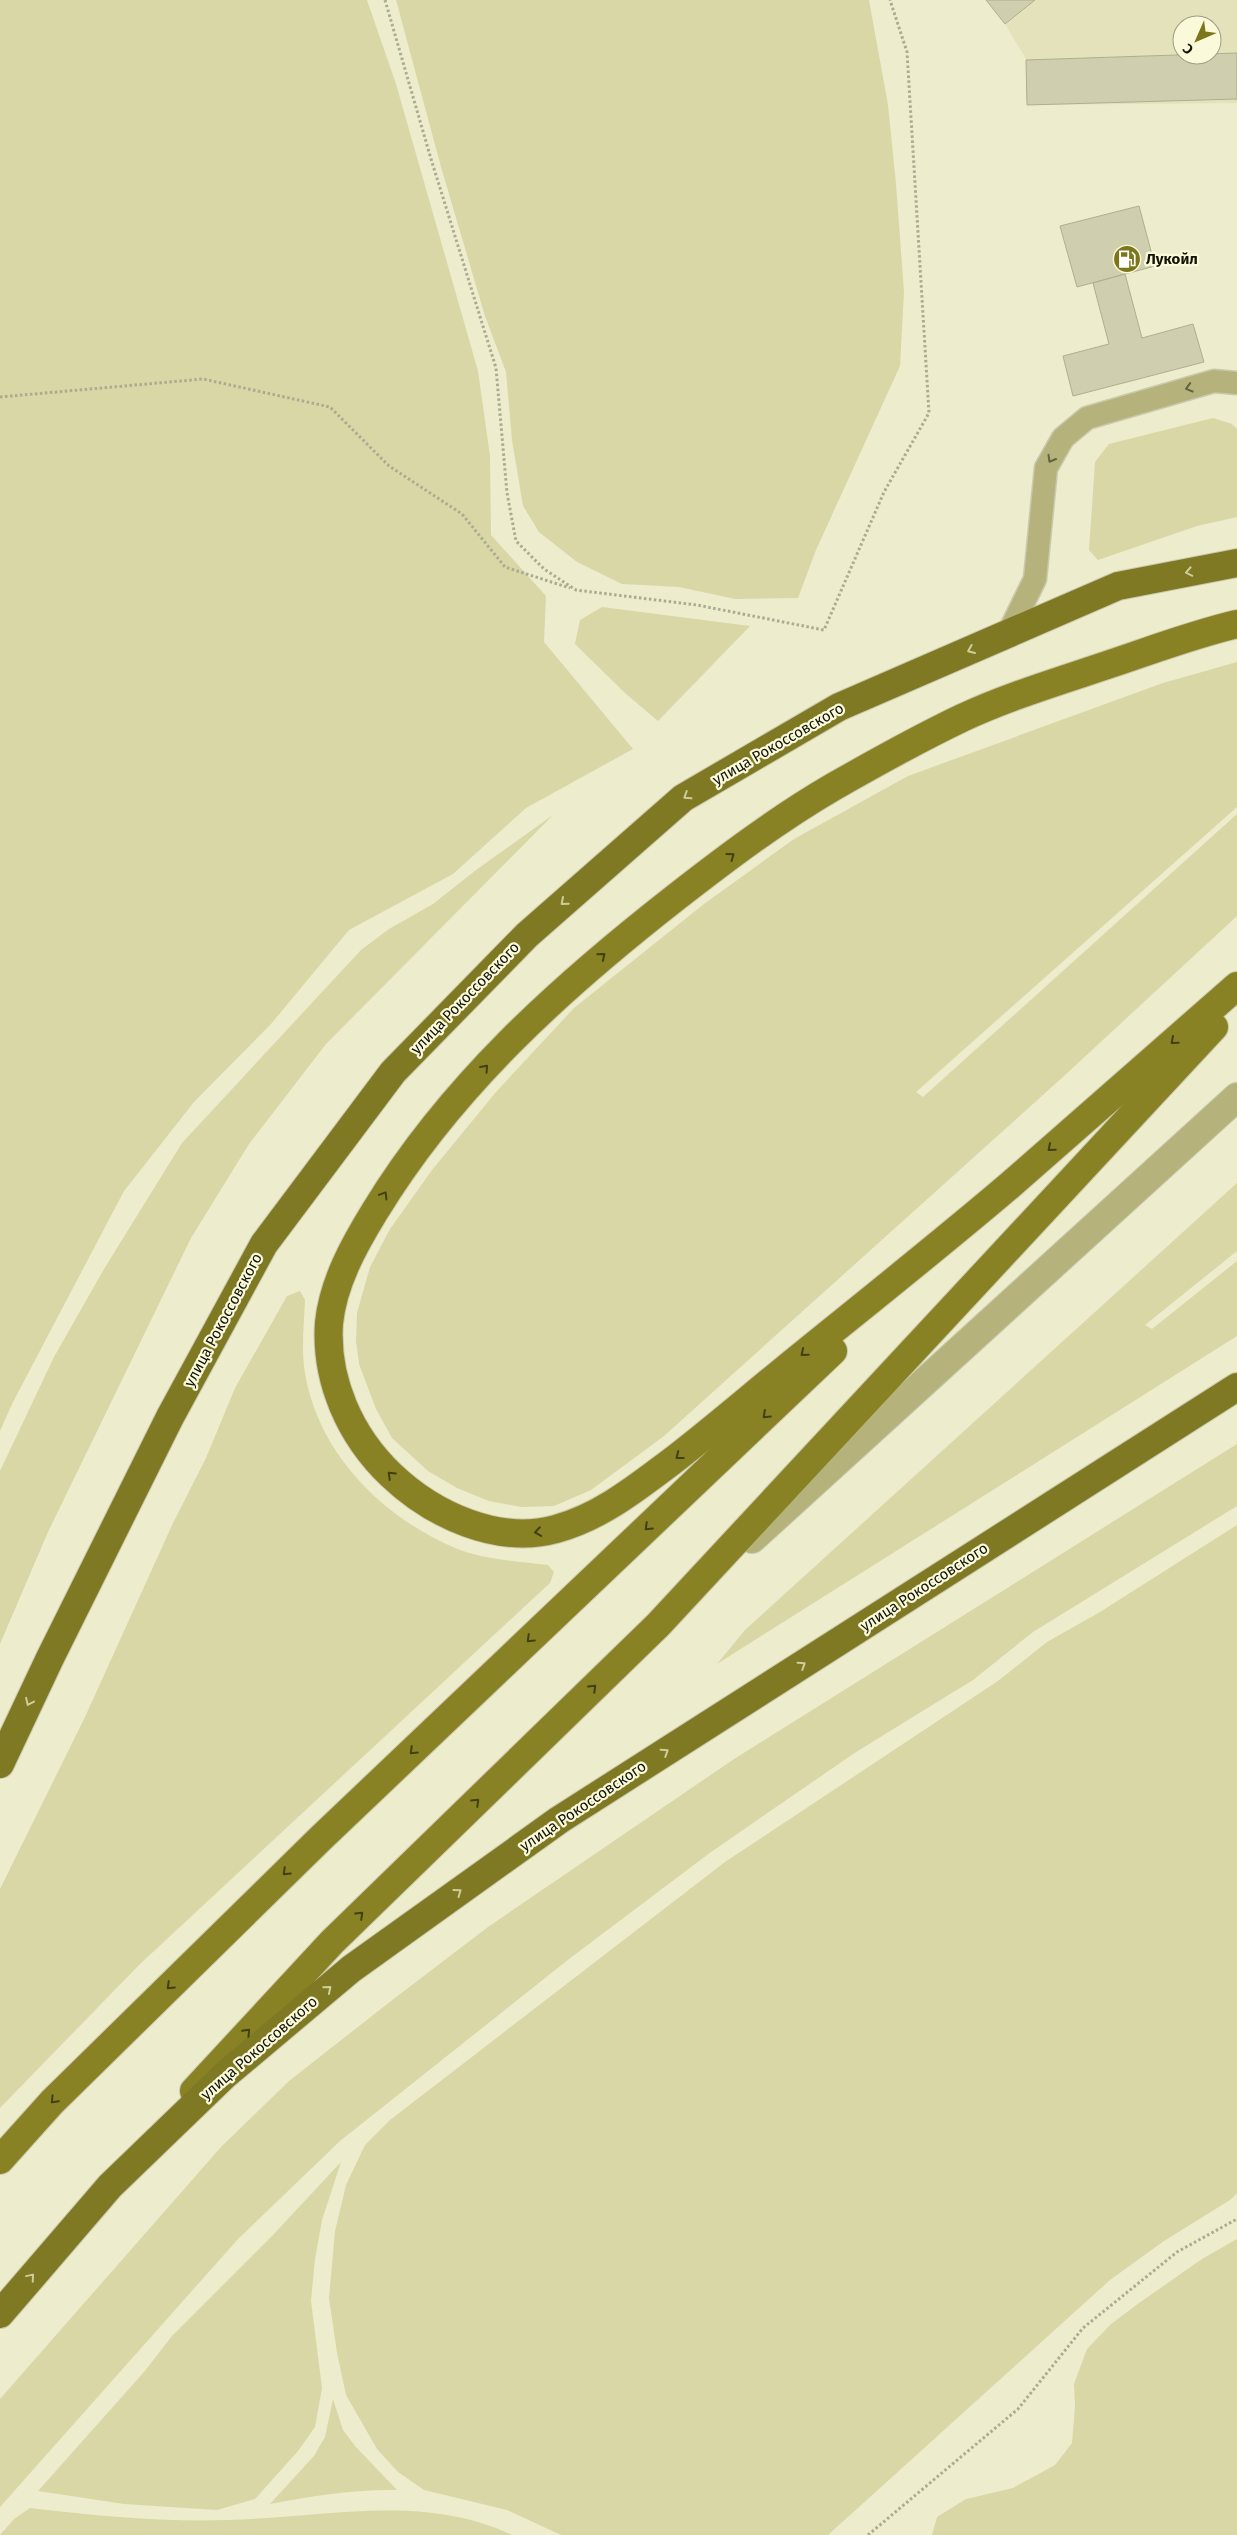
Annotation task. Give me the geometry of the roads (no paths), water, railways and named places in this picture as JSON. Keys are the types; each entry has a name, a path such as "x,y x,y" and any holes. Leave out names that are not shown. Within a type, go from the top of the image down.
{"highway":[{"name":"улица Рокоссовского","path":"0,1764 50,1658 170,1418 264,1244 393,1072 526,935 683,798 839,707 1118,586 1237,563"},
{"name":"улица Рокоссовского","path":"0,2314 110,2186 225,2075 351,1969 559,1820 1237,1387"}],"main road":[{"path":"1237,624 1043,687 965,717 898,751 827,790 758,836 594,963 537,1013 456,1100 392,1182 359,1237 339,1280 329,1320 330,1364 336,1393 357,1432 378,1463 400,1483 428,1503 487,1530 522,1535 555,1529 590,1516 624,1498 683,1453 1004,1189 1237,986"},
{"path":"110,2186 232,2048 332,1942 658,1625 1237,1002"},
{"path":"0,2160 52,2102 321,1838 1004,1189"}],"street":[{"path":"658,1625 1237,1097"}],"lane":[{"path":"1008,634 1035,579 1046,468 1063,438 1087,418 1214,381 1237,382"}],"place":[{"name":"Лукойл","path":"1127,259"}]}
